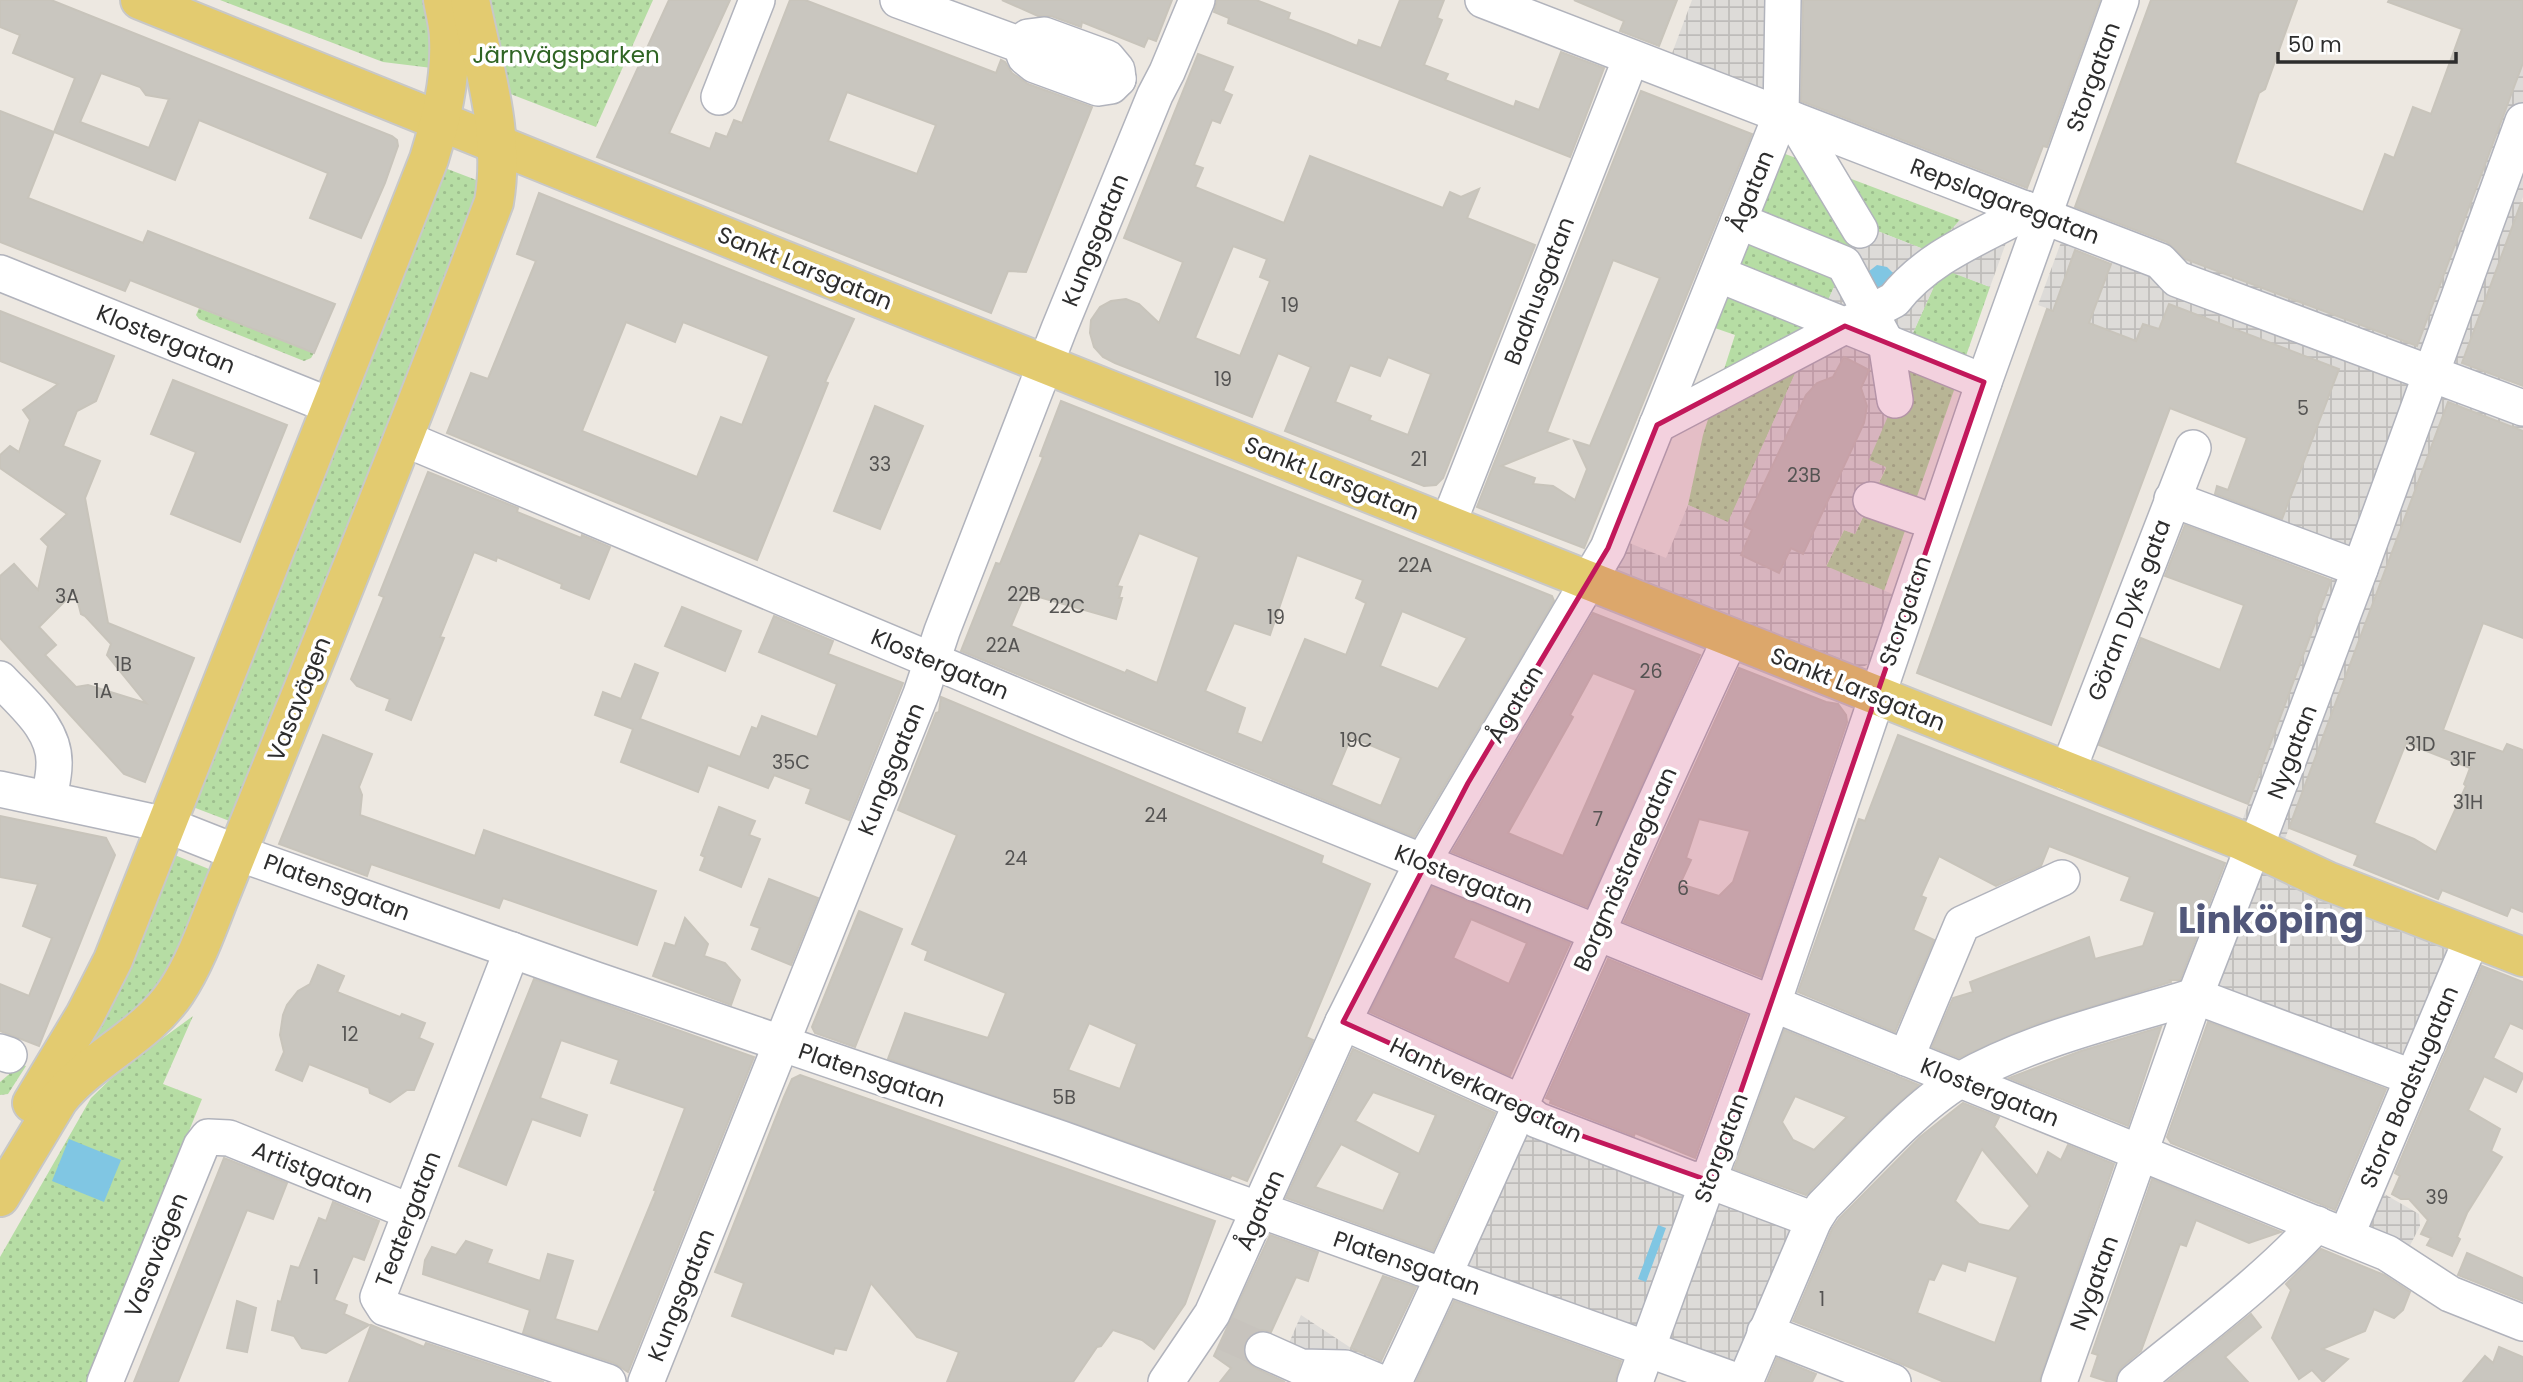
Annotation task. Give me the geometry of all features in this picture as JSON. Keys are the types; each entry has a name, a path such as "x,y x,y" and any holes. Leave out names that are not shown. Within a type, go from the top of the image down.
{"main road":[{"name":"Sankt Larsgatan","path":"141,0 1448,524 1606,561 1731,637 2255,846 2327,881 2523,957"},
{"path":"0,1156 78,1026 113,960 429,159 440,122 448,77 450,37 443,0"},
{"name":"Vasavägen","path":"0,1197 70,1085 152,1020 175,993 188,972 403,438 494,202 499,145 470,0"}],"street":[{"path":"719,97 757,0"},
{"path":"898,0 1021,46 1025,57 1035,65 1098,88 1111,86 1118,79 1155,95"},
{"name":"Kungsgatan","path":"646,1382 921,694 1046,363 1155,95 1197,0"},
{"name":"Repslagaregatan","path":"1483,0 2160,261 2177,279 2523,408"},
{"name":"Ågatan","path":"1166,1382 1216,1328 1260,1211 1343,1022 1422,863 1606,561 1739,221 1788,117 1783,0"},
{"name":"Storgatan","path":"1635,1382 1773,1003 1984,382 2035,212 2121,0"},
{"name":"Badhusgatan","path":"1448,524 1631,58"},
{"path":"1788,117 1860,230"},
{"name":"Nygatan","path":"2059,1382 2156,1158 2195,996 2360,569 2523,121"},
{"path":"1657,425 1867,327 1894,300 1908,281 1936,260 2015,218 2035,212"},
{"path":"1739,221 1844,264 1895,400"},
{"name":"Klostergatan","path":"0,273 331,406"},
{"path":"1718,274 1867,327 1984,382"},
{"name":"Klostergatan","path":"403,438 1422,863 1597,931 2331,1230 2402,1261 2450,1294 2523,1323"},
{"name":"Göran Dyks gata","path":"2067,773 2193,448"},
{"path":"2172,499 2360,569"},
{"path":"1871,500 1916,516"},
{"name":"Borgmästaregatan","path":"1394,1382 1445,1276 1597,931 1731,637"},
{"path":"0,679 39,721 50,740 54,763 49,798"},
{"name":"Platensgatan","path":"0,789 167,825 238,853 512,950 1050,1135 1739,1382"},
{"path":"1906,1058 1962,925 2062,878"},
{"name":"Stora Badstugatan","path":"2135,1382 2294,1249 2331,1230 2411,1077 2472,938"},
{"name":"Teatergatan","path":"512,950 379,1292 379,1301 385,1308 608,1382"},
{"path":"1745,1382 1814,1220 1823,1206 1931,1101 1960,1080 2021,1052 2195,996 2411,1077"},
{"name":"Hantverkaregatan","path":"1343,1022 1522,1103 1537,1120 1691,1179 1710,1181 1814,1220"},
{"name":"Artistgatan","path":"215,1136 229,1138 411,1212"},
{"name":"Vasavägen","path":"105,1382 201,1146 208,1137 215,1136"},
{"path":"1765,1332 1893,1382"},
{"path":"1263,1350 1301,1367 1345,1368 1379,1382"}],"highlighted area":[{"path":"1845,326 1984,382 1710,1181 1537,1120 1522,1103 1343,1022 1468,783 1608,548 1657,425"}],"green space":[{"name":"Järnvägsparken","path":"220,0 428,0 432,68 383,62"},
{"name":"Järnvägsparken","path":"484,0 653,0 596,127 500,90"},
{"path":"1780,152 1960,220 1931,252 1862,225 1728,523 1688,505 1703,435 1735,335 1712,327"},
{"path":"437,165 492,186 240,825 185,804"},
{"path":"1942,268 1990,287 1884,591 1826,567 1844,530 1855,534 1886,468 1868,460 1915,354 1908,344"},
{"path":"199,308 314,353 304,361 199,319 196,315"},
{"path":"165,851 221,874 168,992 65,1067"},
{"path":"193,1016 163,1084 202,1099 87,1382 0,1382 0,1257 91,1098 122,1068"},
{"path":"21,1064 26,1066 8,1094 0,1095 0,1082"}],"shaded area":[{"path":"1692,0 1783,0 1781,115 1662,80"},
{"path":"2523,63 2523,197 2462,363 2523,389 2523,431 2448,403 2283,844 2241,824 2335,569 2279,528 2339,369 2169,304 2159,329 2143,324 2136,341 2038,305 2071,215 2417,346","holes":["2077,247 2112,260 2100,294 2064,281"]},
{"path":"1986,206 2015,218 1990,287 1942,269 1908,344 1915,354 1869,460 1886,467 1855,534 1844,530 1826,566 1895,595 1867,665 1855,670 1614,573 1627,542 1666,558 1688,505 1728,522 1862,225 1931,252 1960,220 1978,226","holes":["1844,357 1869,370 1860,389 1867,406 1864,423 1803,554 1791,548 1779,573 1741,555 1752,530 1744,526 1806,395 1817,383 1833,377"]},
{"path":"2248,860 2321,898 2464,956 2411,1077 2195,996"},
{"path":"1522,1103 1814,1220 1745,1382 1445,1276"},
{"path":"2367,1184 2419,1214 2420,1226 2402,1261 2346,1236"},
{"path":"1301,1315 1351,1348 1385,1363 1379,1382 1286,1350"}],"water":[{"path":"1877,265 1887,267 1895,275 1885,297 1864,275"},
{"path":"69,1139 121,1160 104,1202 52,1181"},
{"path":"1658,1225 1666,1228 1646,1282 1638,1279"}],"building":[{"path":"0,0 51,0 392,136 397,140 398,146 361,238 310,218 328,173 199,120 175,180 54,132 75,78 13,53 20,35 0,27","holes":["101,73 140,87 146,95 169,99 149,148 80,122"]},
{"path":"669,0 730,0 669,133 710,149 716,133 727,137 734,120 742,123 790,0 805,0 996,73 1001,60 1012,73 1028,84 1092,107 1026,272 1008,271 991,313 597,157","holes":["847,92 936,125 917,174 828,141"]},
{"path":"1002,0 1172,0 1156,41 1148,38 1144,47 1082,22 1081,27 1051,16 1038,16"},
{"path":"1217,0 1256,0 1290,13 1288,19 1357,46 1359,40 1381,48 1400,0 1444,0 1437,18 1442,20 1424,65 1448,74 1445,80 1514,107 1516,101 1539,110 1561,52 1604,68 1570,157 1228,23 1229,18 1214,12"},
{"path":"1574,0 1677,0 1659,46 1620,31 1624,21"},
{"path":"1803,0 2100,0 2047,147 2043,146 2027,188 1801,101"},
{"path":"2151,0 2297,0 2265,89 2259,93 2235,163 2363,212 2385,154 2394,158 2413,107 2431,114 2462,29 2388,2 2389,0 2523,0 2523,63 2417,346 2185,259 2167,242 2075,207"},
{"path":"1198,54 1233,67 1223,91 1232,95 1220,123 1212,120 1194,165 1203,168 1195,187 1284,223 1310,156 1443,208 1450,192 1461,197 1479,189 1467,218 1535,245 1443,478 1436,485 1424,486 1285,431 1311,367 1278,353 1252,417 1103,357 1094,347 1090,333 1091,320 1100,307 1111,301 1126,299 1139,304 1159,323 1183,262 1124,238","holes":["1233,246 1267,259 1260,277 1270,281 1240,356 1195,338","1388,357 1431,374 1408,435 1369,420 1371,416 1335,402 1350,365 1380,376"]},
{"path":"1641,91 1752,134 1584,548 1477,507","holes":["1613,260 1660,278 1590,446 1574,441 1587,469 1575,500 1553,486 1533,484 1535,478 1501,466 1568,439 1547,432"]},
{"path":"0,111 54,132 28,198 143,243 148,231 335,304 314,353 130,280 125,291 0,242"},
{"path":"539,193 854,319 825,382 828,383 757,560 447,433 471,373 488,379 536,261 517,254","holes":["626,322 675,342 683,322 769,356 742,425 721,417 697,477 582,431"]},
{"path":"2523,203 2523,386 2462,363"},
{"path":"2075,250 2111,264 2089,323 2136,341 2143,324 2159,329 2169,304 2339,369 2282,519 2215,494 2217,486 2228,490 2247,438 2170,408 2051,725 1917,673 2047,309 2053,311"},
{"path":"0,311 114,356 96,401 77,411 63,446 100,461 85,498 108,623 194,658 145,782 124,774 0,638 0,576 14,564 38,590 48,546 41,539 67,514 0,468 0,455 10,446 19,452 30,420 23,410 58,384 0,361","holes":["75,591 81,614 111,644 107,655 146,703 88,685 76,687 45,655 56,645 39,627"]},
{"path":"1844,357 1869,370 1861,388 1867,406 1864,423 1803,554 1791,548 1779,573 1741,555 1752,530 1744,526 1806,395 1817,383 1833,377"},
{"path":"173,380 287,425 240,542 171,514 196,452 151,434"},
{"path":"1061,401 1552,596 1554,601 1414,837 961,651 996,563 1000,564 1043,457 1040,456","holes":["1139,533 1199,557 1157,683 1127,670 1125,673 1011,626 1025,593 1116,619 1122,598 1119,598 1122,587 1117,586","1297,555 1363,580 1356,598 1366,603 1346,655 1305,639 1262,743 1237,733 1245,708 1205,691 1234,623 1270,635","1402,611 1467,638 1438,689 1380,666","1351,737 1401,758 1381,806 1331,785"]},
{"path":"2448,402 2523,431 2523,638 2483,623 2443,730 2503,752 2507,744 2523,750 2523,912 2511,907 2507,916 2442,890 2438,899 2354,865 2358,855 2289,828","holes":["2406,743 2470,768 2464,784 2466,786 2436,852 2414,839 2374,823"]},
{"path":"875,406 923,426 880,529 834,511"},
{"path":"428,472 518,508 517,512 610,547 589,599 561,588 562,584 497,557 496,561 474,552 440,637 444,638 411,720 386,710 390,699 357,686 351,679 384,597 379,595"},
{"path":"2185,525 2331,580 2248,804 2099,745 2141,638 2220,670 2244,605 2165,576"},
{"path":"682,607 741,631 725,671 665,646"},
{"path":"1593,613 1700,655 1587,907 1452,852","holes":["1593,673 1636,690 1563,856 1508,833 1573,717 1570,715"]},
{"path":"774,616 833,641 828,654 903,683 849,820 806,803 811,789 774,775 768,788 708,765 698,792 621,762 633,729 595,715 603,692 621,699 635,664 658,673 640,719 740,757 752,727 757,729 762,716 817,737 837,684 759,652"},
{"path":"1739,668 1826,702 1838,704 1846,715 1847,722 1761,977 1624,922","holes":["1699,819 1750,831 1733,882 1719,896 1680,884 1691,860 1686,858"]},
{"path":"941,697 1323,856 1321,863 1370,884 1306,1037 1313,1040 1247,1181 1232,1175 1230,1178 888,1059 905,1013 988,1038 1006,993 925,960 928,951 912,944 957,835 898,810 936,713 939,712","holes":["1089,1023 1137,1044 1120,1089 1068,1070"]},
{"path":"323,735 372,754 359,787 362,795 360,815 475,856 484,830 656,891 637,945 503,898 499,908 371,864 367,876 279,844"},
{"path":"1898,735 2225,863 2180,980 2170,980 2171,982 2039,1023 1959,1058 1932,1047 1953,998 1973,992 1970,982 2089,937 2095,959 2143,946 2155,912 2121,900 2130,877 2049,846 2041,866 1996,886 1939,856 1921,896 1926,898 1913,930 1934,940 1895,1032 1798,992 1859,819 1865,821"},
{"path":"719,807 755,821 749,835 760,839 741,887 700,870 705,857 701,855"},
{"path":"0,816 106,838 115,855 39,1046 0,1031 0,984 29,996 52,938 23,926 38,884 0,877"},
{"path":"769,879 818,898 791,965 752,949 760,928 751,925"},
{"path":"1432,887 1570,943 1510,1076 1370,1012","holes":["1471,919 1527,943 1509,984 1453,958"]},
{"path":"859,911 902,929 855,1047 815,1033 812,1027"},
{"path":"685,918 708,944 704,956 725,963 740,980 731,1005 653,976 665,943 675,946"},
{"path":"1608,959 1747,1015 1695,1158 1550,1103 1551,1100 1546,1098"},
{"path":"318,965 344,976 337,992 400,1017 402,1014 425,1023 419,1038 433,1044 414,1090 407,1090 390,1102 370,1093 369,1088 309,1064 302,1081 276,1070 284,1052 280,1035 287,1005 298,991 310,984"},
{"path":"2482,966 2523,982 2523,1029 2510,1023 2493,1058 2523,1074 2523,1077 2516,1092 2484,1076 2468,1110 2500,1129 2491,1151 2502,1157 2467,1213 2452,1256 2427,1245 2431,1238 2421,1234 2428,1220 2409,1199 2401,1199 2392,1194 2400,1176 2395,1173"},
{"path":"534,979 754,1057 628,1372 614,1363 523,1333 530,1310 423,1274 425,1260 432,1247 456,1255 466,1241 492,1250 487,1263 540,1281 548,1254 573,1261 555,1319 598,1332 656,1191 654,1190 685,1108 611,1083 619,1060 561,1040 540,1098 587,1115 580,1136 532,1119 506,1185 459,1166"},
{"path":"2208,1022 2386,1089 2335,1210 2171,1143 2167,1137"},
{"path":"2161,1027 2128,1126 2009,1078 2081,1051"},
{"path":"1784,1030 1919,1085 1874,1125 1806,1195 1734,1169","holes":["1795,1096 1847,1117 1814,1150 1793,1140 1782,1122"]},
{"path":"1353,1049 1495,1113 1433,1251 1286,1198","holes":["1373,1092 1436,1115 1419,1154 1355,1121","1341,1144 1400,1173 1383,1211 1315,1187"]},
{"path":"800,1075 1215,1221 1185,1304 1154,1349 1142,1340 1113,1330 1101,1346 1097,1347 1073,1382 947,1382 959,1352 917,1337 871,1283 846,1350 835,1348 833,1354 732,1316 744,1283 715,1272 784,1097 792,1079"},
{"path":"1963,1103 1999,1117 1994,1127 2037,1176 2048,1152 2061,1160 2068,1145 2114,1164 2039,1382 1944,1382 1793,1321 1832,1229 1920,1137","holes":["1982,1149 2030,1206 2009,1231 1979,1224 1955,1201","1968,1261 2018,1277 1995,1343 1917,1313 1929,1279 1934,1280 1942,1263 1965,1271"]},
{"path":"224,1158 287,1183 273,1219 247,1210 178,1382 134,1382"},
{"path":"2152,1179 2281,1232 2249,1243 2196,1220 2186,1246 2180,1244 2141,1351 2122,1367 2115,1382 2109,1382 2091,1376 2098,1355 2092,1353"},
{"path":"333,1202 379,1221 364,1260 353,1256 334,1300 347,1305 344,1314 369,1325 326,1353 302,1348 294,1336 272,1330 278,1301 281,1302 291,1266 299,1268 319,1218 326,1221"},
{"path":"1270,1235 1318,1252 1308,1281 1296,1277 1271,1332 1262,1330 1252,1333 1244,1342 1243,1353 1247,1362 1285,1382 1220,1382 1231,1368 1214,1356"},
{"path":"2321,1249 2384,1275 2410,1292 2403,1310 2394,1318 2374,1309 2365,1331 2322,1349 2348,1359 2323,1382 2312,1370 2299,1379 2272,1338 2291,1290 2286,1284"},
{"path":"2467,1253 2523,1278 2523,1301 2458,1275"},
{"path":"1383,1276 1416,1287 1381,1361 1351,1348"},
{"path":"237,1301 256,1308 247,1352 227,1348"},
{"path":"1454,1301 1621,1361 1615,1382 1416,1382"},
{"path":"2251,1314 2261,1327 2225,1357 2248,1382 2167,1382"},
{"path":"371,1325 424,1347 426,1343 544,1382 349,1382"},
{"path":"2499,1347 2523,1357 2523,1382 2463,1382 2485,1356 2493,1363"},
{"path":"1777,1358 1816,1374 1812,1382 1767,1382"}],"tunnel":[{"path":"1225,1333 1263,1350"}],"district":[{"name":"Linköping","path":"2271,920"}]}
